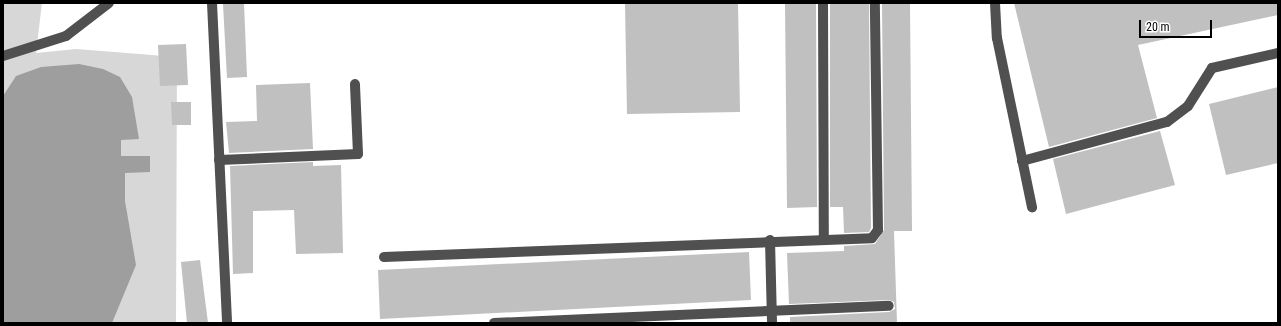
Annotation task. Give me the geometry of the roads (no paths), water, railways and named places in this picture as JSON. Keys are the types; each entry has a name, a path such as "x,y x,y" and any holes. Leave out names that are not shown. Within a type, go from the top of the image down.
{"lane":[{"path":"3,56 66,36 109,3"},
{"path":"212,3 226,323"},
{"path":"823,3 824,238"},
{"path":"384,257 770,240 872,238 878,230 875,3"},
{"path":"995,3 997,38 1032,207"},
{"path":"1022,160 1167,122 1188,106 1212,68 1278,53"},
{"path":"219,160 358,154 355,84"},
{"path":"770,240 772,323"},
{"path":"494,323 889,306"}]}
